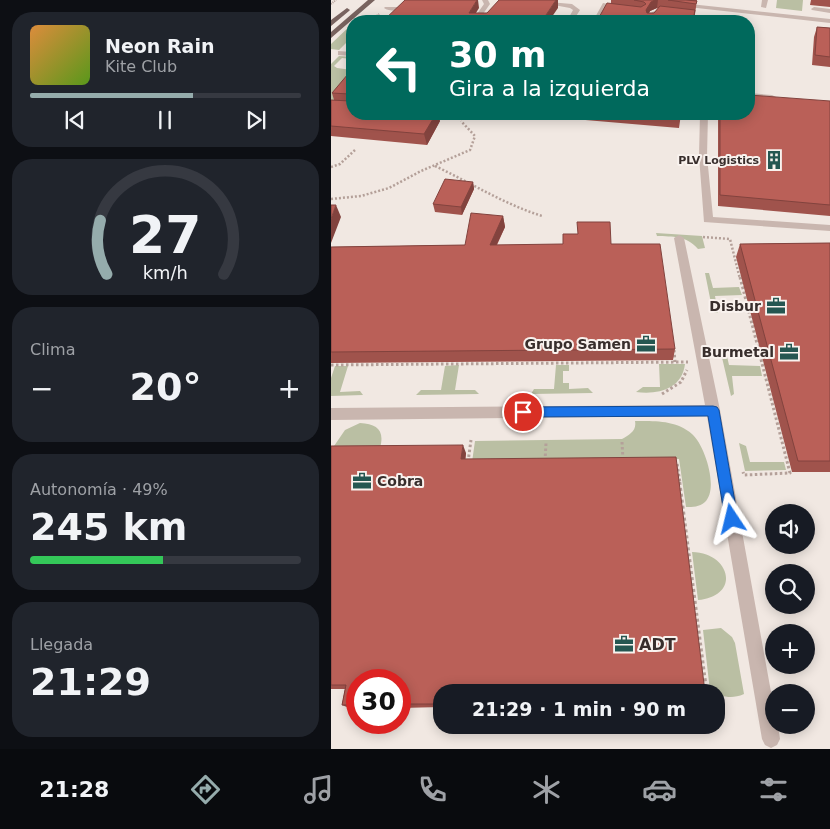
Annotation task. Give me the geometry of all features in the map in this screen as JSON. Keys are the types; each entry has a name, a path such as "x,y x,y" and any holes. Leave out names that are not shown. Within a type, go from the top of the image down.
{"main road":[{"path":"355,15 372,0"},
{"path":"331,24 352,6"},
{"path":"331,36 346,23"}],"street":[{"path":"480,15 487,4 485,0"},
{"path":"529,0 563,4 576,8 577,10 574,15"},
{"path":"599,15 604,6 612,10"},
{"path":"387,8 402,7 393,15"},
{"path":"674,10 691,15"},
{"path":"653,15 655,12 674,10 745,15"},
{"path":"814,10 830,11"},
{"path":"755,16 830,21"},
{"path":"341,53 346,53"},
{"path":"755,96 785,98"},
{"path":"704,120 703,156 708,220 830,228"},
{"path":"679,238 713,410 771,739"},
{"path":"331,414 713,410"}],"path":[{"path":"331,4 336,0"},
{"path":"331,200 361,196 389,188 470,150 475,136 469,128 458,120"},
{"path":"331,168 340,164 355,150"},
{"path":"434,166 473,184 514,208 542,216"},
{"path":"703,237 730,239 790,473 744,474 742,467"},
{"path":"673,342 675,362"},
{"path":"331,365 688,362 681,382 669,391 656,394"},
{"path":"471,440 467,465 477,465"},
{"path":"622,442 623,464"},
{"path":"545,464 546,443"},
{"path":"460,450 469,450"},
{"path":"668,463 677,463 705,684"}],"green space":[{"path":"777,0 803,0 802,11 776,8"},
{"path":"346,30 346,43 339,50 331,49 331,44"},
{"path":"339,56 346,57 334,66 346,69 346,90 339,98 331,102 331,64"},
{"path":"656,233 702,236 705,248 698,249 684,239 657,236"},
{"path":"705,273 709,273 713,288 739,287 742,295 715,296 718,313 713,313"},
{"path":"720,349 726,352 729,365 760,366 762,376 732,376 734,394 731,396"},
{"path":"659,364 685,364 683,373 674,385 660,391 636,392 643,387 660,387"},
{"path":"459,365 455,390 475,390 479,394 416,395 421,390 441,390 445,366"},
{"path":"556,365 569,365 569,371 563,371 563,383 569,383 569,389 588,388 593,393 531,394 534,389 554,389"},
{"path":"335,366 348,366 340,392 360,391 363,395 331,396 331,378"},
{"path":"635,421 658,421 672,424 686,429 692,434 701,447 709,467 711,487 705,502 698,506 686,507 679,459 472,462 475,441 622,439 634,430"},
{"path":"360,423 371,425 378,429 381,437 380,448 332,449 345,430"},
{"path":"739,443 746,446 750,462 784,462 786,470 745,471"},
{"path":"692,552 705,554 715,559 726,575 721,591 712,597 698,600"},
{"path":"721,628 732,637 735,643 744,694 726,697 725,684 709,684 703,630"}],"building":[{"path":"405,0 477,0 469,13 487,13 499,0 556,0 546,15 389,15"},
{"path":"634,0 655,0 651,2 646,10 647,13 654,13 660,6 695,10 694,15 600,15 607,3 641,7 646,4"},
{"path":"668,0 686,0 697,1 696,4"},
{"path":"817,27 830,28 830,57 815,55"},
{"path":"346,76 346,94 332,93"},
{"name":"PLV Logistics","path":"755,95 830,101 830,205 720,195 720,120 755,120"},
{"path":"331,100 346,101 346,120 432,120 424,134 331,126"},
{"path":"445,179 473,182 461,207 433,204"},
{"path":"331,205 336,205 331,219"},
{"path":"471,213 503,216 490,245 563,244 563,234 578,234 577,222 610,222 611,244 660,244 675,349 331,352 331,247 465,245"},
{"path":"830,243 830,461 798,461 740,244"},
{"path":"463,445 461,459 676,457 704,684 433,684 433,704 411,704 411,669 346,669 346,685 331,685 331,446"},
{"path":"346,685 346,705 342,705"}],"place":[{"name":"PLV Logistics","path":"774,160"},
{"name":"Disbur","path":"776,306"},
{"name":"Grupo Samen","path":"646,344"},
{"name":"Burmetal","path":"789,352"},
{"name":"Cobra","path":"362,481"},
{"name":"ADT","path":"624,644"}],"route":[{"path":"523,412 713,410 732,519"}]}
